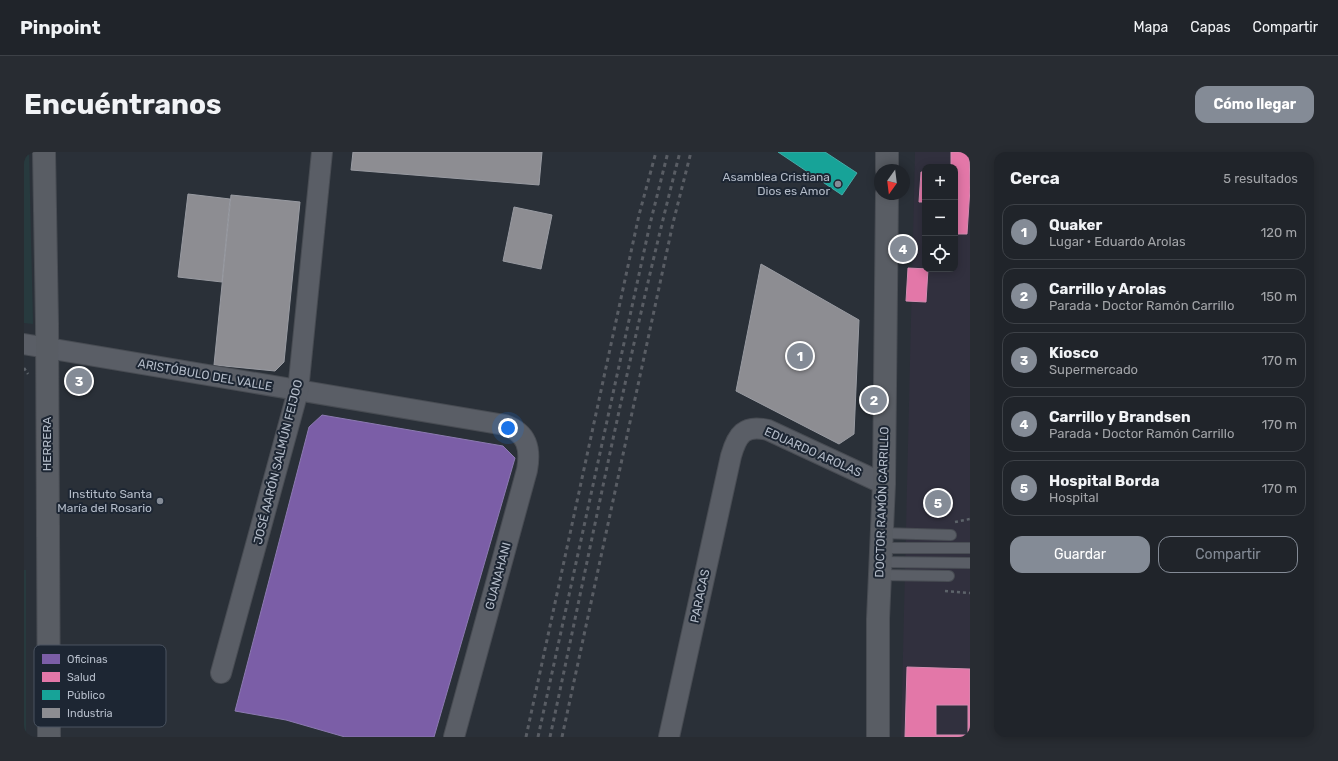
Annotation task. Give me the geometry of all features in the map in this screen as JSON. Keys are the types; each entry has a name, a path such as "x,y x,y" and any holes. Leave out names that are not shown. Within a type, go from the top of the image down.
{"street":[{"name":"HERRERA","path":"44,152 47,348 49,645"},
{"name":"JOSÉ AARÓN SALMÚN FEIJOO","path":"221,673 298,391 322,152"},
{"path":"887,152 887,164"},
{"name":"DOCTOR RAMÓN CARRILLO","path":"878,737 878,619 884,484 887,200"},
{"name":"ARISTÓBULO DEL VALLE","path":"24,344 505,425"},
{"name":"GUANAHANI","path":"454,737 528,464 528,448 523,436 513,428 505,425"},
{"name":"EDUARDO AROLAS","path":"731,456 740,435 750,429 762,428 776,433 884,484"},
{"name":"PARACAS","path":"669,737 731,456"},
{"name":"HERRERA","path":"49,727 49,737"}],"lane":[{"path":"881,554 951,535"},
{"path":"881,554 929,548 970,548"},
{"path":"929,548 929,562"},
{"path":"881,554 929,562 970,563"},
{"path":"881,554 949,576"}],"path":[{"path":"956,522 970,519"},
{"path":"955,591 970,593"}],"shaded area":[{"path":"915,152 970,152 970,737 901,737"}],"green space":[{"path":"24,152 29,152 33,324 24,323"},
{"path":"24,570 26,570 26,737 24,737"}],"building: Oficinas":[{"path":"322,415 503,446 515,458 434,737 345,737 286,720 235,711 309,427"}],"building: Salud":[{"path":"951,152 969,152 970,188 967,234 958,234 958,164 951,164"},
{"path":"921,172 922,172 922,202 919,202"},
{"path":"908,268 922,269 922,272 928,272 926,302 906,301"},
{"path":"907,667 970,669 970,737 905,737","holes":["936,705 968,705 968,735 936,735"]}],"building: Público":[{"name":"Asamblea Cristiana Dios es Amor","path":"778,152 825,152 857,173 842,195"}],"building: Industria":[{"path":"353,152 542,152 539,185 351,170"},
{"path":"188,194 230,199 222,282 178,277"},
{"path":"231,195 300,202 284,362 275,371 214,365"},
{"path":"514,207 552,215 541,269 503,261"},
{"path":"761,264 859,320 854,434 839,444 736,391"}],"railway":[{"path":"526,737 639,215 656,152"},
{"path":"538,737 650,224 668,152"},
{"path":"550,737 644,297 680,152"},
{"path":"562,737 673,223 691,152"}],"place":[{"name":"Asamblea Cristiana Dios es Amor","path":"838,184"},
{"name":"Carrillo y Brandsen","path":"903,249"},
{"name":"Quaker","path":"800,356"},
{"name":"Kiosco","path":"79,381"},
{"name":"Carrillo y Arolas","path":"874,400"},
{"name":"Instituto Santa María del Rosario","path":"160,501"},
{"name":"Hospital Borda","path":"938,503"}]}
